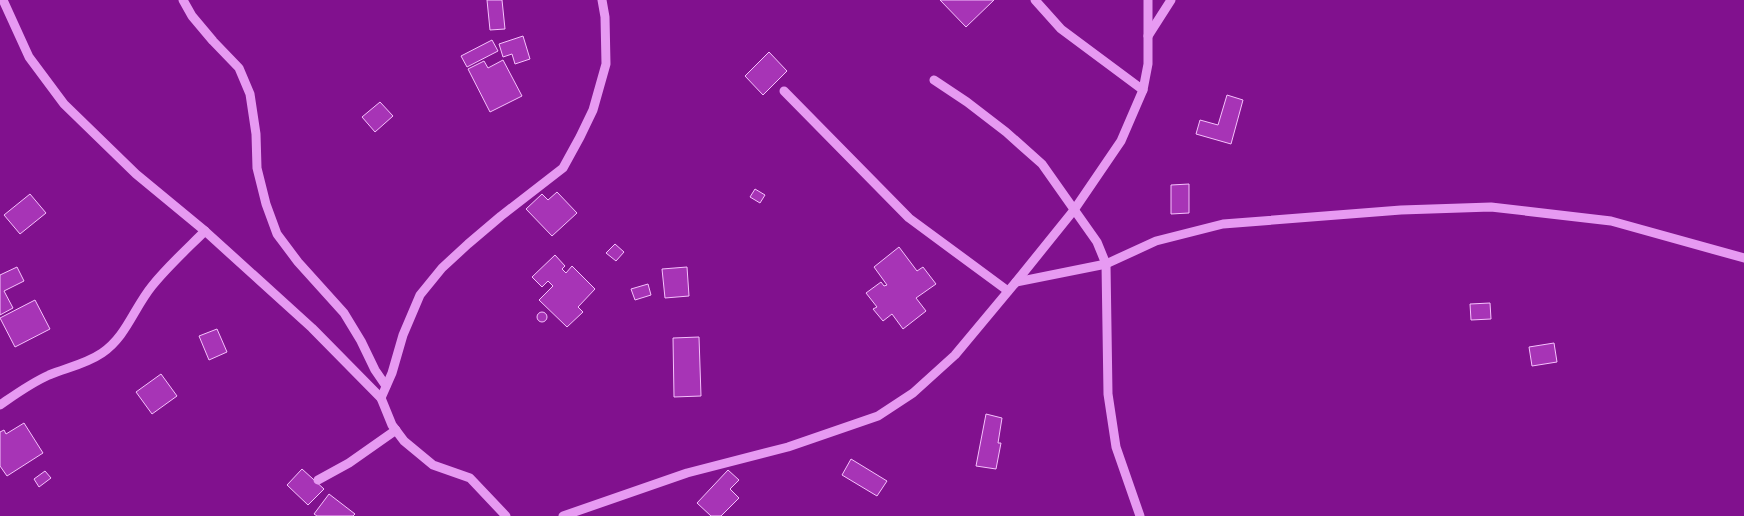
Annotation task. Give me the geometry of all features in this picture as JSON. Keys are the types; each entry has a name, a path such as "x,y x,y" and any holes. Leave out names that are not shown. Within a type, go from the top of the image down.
{"street":[{"path":"3,0 29,57 64,104 136,174 205,231 312,328 381,398 387,416 404,440 433,465 470,478 506,516"},
{"path":"183,0 192,16 239,68 250,94 256,134 257,168 266,204 277,234 298,262 344,313 361,341 375,370 386,386"},
{"path":"381,398 392,373 403,335 420,295 442,268 468,244 563,168 576,145 593,110 606,64 605,17 602,0"},
{"path":"1035,0 1061,29 1143,90"},
{"path":"564,516 687,473 788,447 878,416 914,393 955,354 1016,282 1074,210 1121,141 1143,90 1148,64 1148,0"},
{"path":"1148,36 1171,0"},
{"path":"934,80 1006,132 1042,164 1097,242 1106,264 1108,394 1116,447 1140,516"},
{"path":"784,91 909,218 1008,291"},
{"path":"1016,282 1106,264 1156,241 1223,224 1401,210 1491,207 1611,221 1744,258"},
{"path":"0,405 27,386 49,375 81,364 102,353 117,339 151,288 170,265 205,231"},
{"path":"318,480 349,463 396,430"}],"building":[{"path":"487,0 502,0 505,29 490,30"},
{"path":"940,0 994,0 966,27"},
{"path":"523,36 530,59 515,64 512,54 503,57 499,44"},
{"path":"492,40 498,51 467,67 461,56"},
{"path":"769,52 787,71 763,95 745,76"},
{"path":"503,60 522,96 490,112 468,69 484,61 488,68"},
{"path":"1227,95 1243,100 1231,144 1196,134 1200,120 1218,125"},
{"path":"380,102 393,116 375,132 362,117"},
{"path":"1189,184 1189,213 1171,214 1171,185"},
{"path":"755,189 765,195 760,203 750,197"},
{"path":"557,192 577,213 552,236 526,209 542,194 548,200"},
{"path":"30,194 46,213 20,234 4,215"},
{"path":"615,244 624,252 616,261 606,253"},
{"path":"899,247 917,271 923,267 936,284 916,298 926,311 903,329 892,314 883,321 873,309 877,307 866,293 881,282 884,286 887,285 874,267"},
{"path":"555,255 565,266 562,269 566,273 572,266 595,289 578,307 583,312 567,327 539,300 553,286 548,281 542,287 532,277"},
{"path":"17,267 24,281 4,291 13,308 0,315 0,275"},
{"path":"687,267 689,296 665,298 662,269"},
{"path":"648,284 651,295 635,300 631,289"},
{"path":"35,300 50,329 15,347 0,318"},
{"path":"1490,303 1491,319 1471,320 1470,304"},
{"path":"540,312 544,312 547,317 546,321 540,322 537,319 537,315"},
{"path":"217,329 227,352 209,360 199,336"},
{"path":"699,337 701,396 674,397 673,338"},
{"path":"1554,343 1557,362 1532,366 1529,347"},
{"path":"161,374 177,396 152,414 136,392"},
{"path":"986,414 1002,418 998,443 1001,443 996,469 976,466"},
{"path":"24,423 43,453 7,476 0,466 0,432 4,430 6,434"},
{"path":"851,459 887,481 877,496 842,475"},
{"path":"302,469 324,489 308,505 287,485"},
{"path":"728,470 739,480 730,489 739,498 721,516 711,516 697,503"},
{"path":"45,471 51,478 39,487 34,479"},
{"path":"329,494 355,514 353,516 317,516 314,514"}]}
